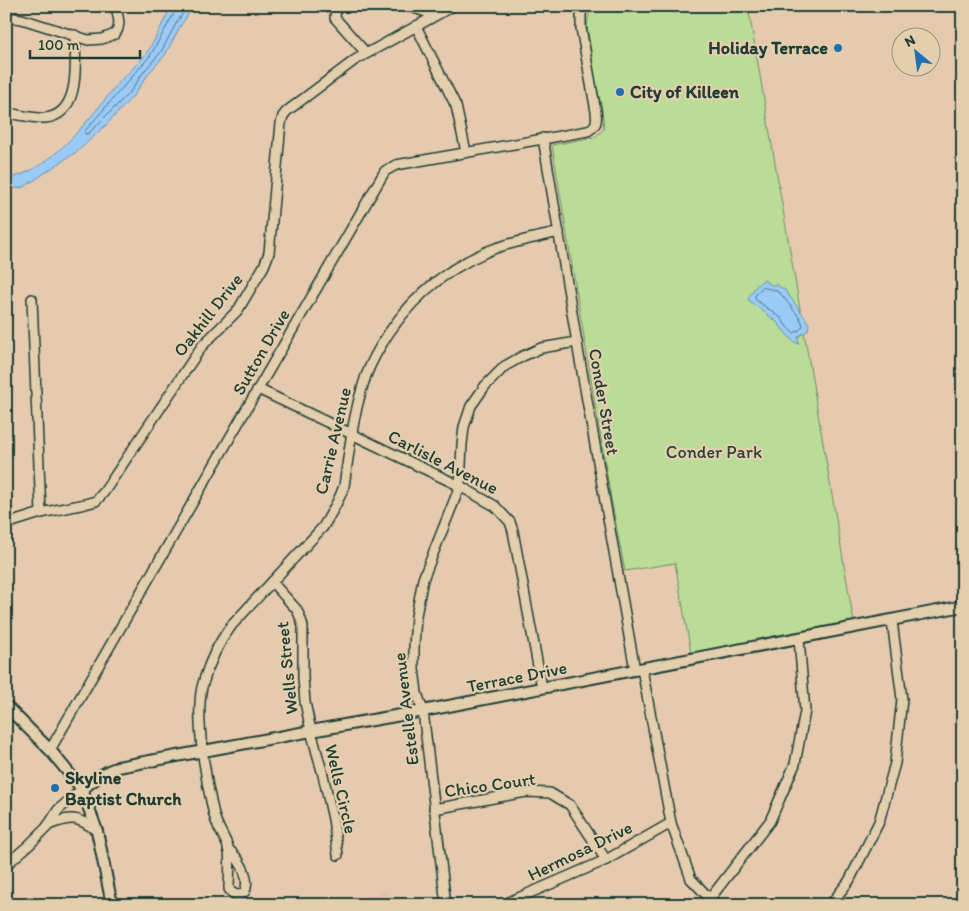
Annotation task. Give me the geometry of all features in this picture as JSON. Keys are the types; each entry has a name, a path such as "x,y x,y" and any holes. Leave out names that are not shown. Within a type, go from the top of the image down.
{"street":[{"path":"6,17 22,19 88,40 102,39 115,34 118,29 119,22 116,6"},
{"path":"336,6 335,18 366,53"},
{"path":"408,6 435,15"},
{"name":"Oakhill Drive","path":"6,524 41,513 96,500 104,492 202,346 238,310 264,266 269,253 281,123 287,111 366,53 453,6"},
{"name":"Sutton Drive","path":"50,750 385,171 396,165 588,131 594,127 597,121 596,112 580,28 581,14 584,6"},
{"path":"416,26 456,106 466,152"},
{"path":"6,113 45,118 56,115 65,109 70,99 74,82 75,35"},
{"name":"Conder Street","path":"544,138 577,342 638,669 671,823 691,878 710,903"},
{"name":"Carrie Avenue","path":"228,849 215,817 203,751 200,703 202,688 210,663 222,638 323,527 340,498 344,486 361,392 369,368 390,331 403,313 436,281 461,265 487,252 559,232"},
{"path":"32,299 41,513"},
{"name":"Estelle Avenue","path":"446,905 423,711 417,693 414,669 416,616 423,579 460,486 464,427 472,406 485,386 505,366 541,348 577,342"},
{"name":"Carlisle Avenue","path":"258,389 460,486 495,506 510,522 513,531 542,688"},
{"name":"Wells Street","path":"272,582 297,610 303,626 303,678 305,702 311,731"},
{"name":"Terrace Drive","path":"82,789 107,771 118,767 423,711 963,606"},
{"path":"830,905 849,881 879,822 895,763 902,698 892,621"},
{"path":"710,903 770,821 795,764 805,711 799,639"},
{"path":"6,706 50,750 82,789 101,850 112,905"},
{"name":"Wells Circle","path":"311,731 333,819 338,855"},
{"path":"6,865 48,826 58,810 82,789"},
{"name":"Chico Court","path":"434,809 526,792 550,793 570,804 606,860"},
{"path":"48,826 66,819 74,819 83,821 96,831"},
{"name":"Hermosa Drive","path":"502,905 606,860 671,823"}],"shaded area":[{"path":"387,889 393,905 346,905"}],"green space":[{"name":"Conder Park","path":"591,6 748,6 854,623 691,653 675,563 625,571 611,499 552,145 595,137 604,129 587,26"}],"water":[{"path":"173,6 194,6 181,25 165,55 149,73 134,95 79,150 24,187 6,190 6,179 24,174 40,165 71,139 145,55"},
{"path":"764,280 771,285 777,285 785,290 809,324 808,330 798,337 799,344 793,341 777,322 748,300 754,288"}],"place":[{"name":"Holiday Terrace","path":"838,48"},
{"name":"City of Killeen","path":"620,92"},
{"name":"Skyline Baptist Church","path":"55,788"}]}
